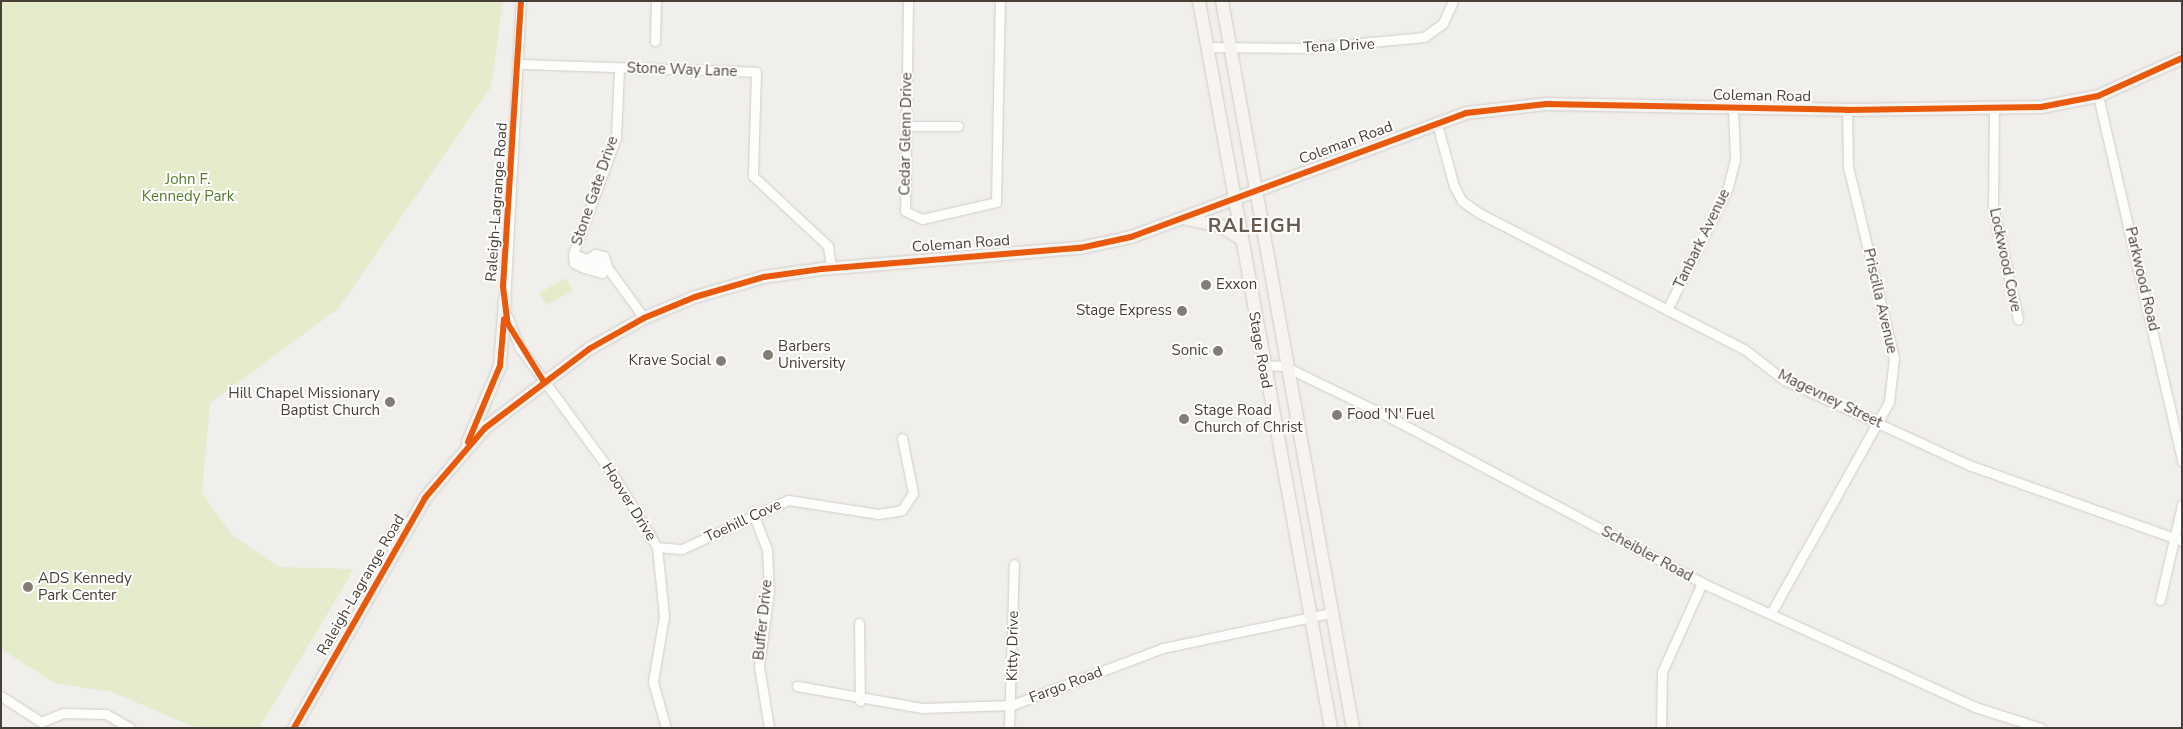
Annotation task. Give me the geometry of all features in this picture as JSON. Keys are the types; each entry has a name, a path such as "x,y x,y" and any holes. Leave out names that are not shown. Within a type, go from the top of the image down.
{"main road":[{"name":"Stage Road","path":"1199,1 1263,365 1331,728"},
{"name":"Stage Road","path":"1222,1 1284,366 1353,728"},
{"name":"Coleman Road","path":"544,382 644,318 695,297 764,277 831,268 1080,248 1187,220 1234,197 1466,113 1546,104 1847,110 1994,110 2041,108 2098,96 2182,58"},
{"path":"1187,220 1221,226 1241,239"},
{"path":"463,455 500,366 505,299"},
{"name":"Raleigh-Lagrange Road","path":"294,728 425,498 486,428 544,382"}],"street":[{"name":"Raleigh-Lagrange Road","path":"521,1 505,299 508,324 544,382"},
{"path":"655,41 656,1"},
{"name":"Cedar Glenn Drive","path":"908,1 905,211 922,219 996,202 1000,1"},
{"name":"Tena Drive","path":"1207,47 1307,48 1424,37 1443,23 1453,1"},
{"path":"519,64 619,68"},
{"name":"Stone Gate Drive","path":"607,268 602,273 574,264 573,254 616,138 619,68"},
{"name":"Stone Way Lane","path":"619,68 756,72 752,176 828,246 831,268"},
{"name":"Parkwood Road","path":"2098,96 2182,461"},
{"name":"Tanbark Avenue","path":"1667,310 1728,187 1735,158 1733,108"},
{"name":"Priscilla Avenue","path":"1771,613 1876,422 1889,402 1894,358 1848,166 1847,110"},
{"name":"Lockwood Cove","path":"1994,110 1993,206 2018,319"},
{"name":"Magevney Street","path":"1437,124 1462,201 1667,310 1744,348 1784,380 1969,465 2179,540"},
{"path":"906,126 958,126"},
{"name":"Stone Gate Drive","path":"573,254 587,259 595,254 604,256 607,268 634,299 644,318"},
{"name":"Scheibler Road","path":"1263,365 1284,366 1702,583 1975,707 2040,728"},
{"name":"Hoover Drive","path":"544,382 614,476 657,546 664,616 653,682 666,728"},
{"name":"Toehill Cove","path":"657,546 682,550 753,513 788,500 878,514 902,510 913,493 902,438"},
{"path":"2160,600 2179,540 2182,505"},
{"name":"Buffer Drive","path":"753,513 767,550 769,591 758,666 769,728"},
{"name":"Kitty Drive","path":"1009,728 1012,705 1014,564"},
{"path":"1662,728 1662,672 1702,583"},
{"name":"Fargo Road","path":"797,686 860,701 922,708 1012,705 1163,648 1331,613"},
{"path":"858,623 860,701"},
{"path":"1,696 41,725 63,712 106,714 130,728"}],"green space":[{"name":"John F. Kennedy Park","path":"1,1 503,1 491,87 338,309 210,403 202,493 232,535 279,567 354,569 259,728 197,728 112,692 54,683 1,649"},
{"path":"566,278 573,291 546,305 539,293"}],"cycle path":[{"path":"521,1 503,286 508,324 544,382"},
{"path":"294,728 425,498 485,428 589,349 644,318 695,297 764,277 822,269 1080,248 1131,237 1466,113 1546,104 1847,110 2041,107 2098,96 2182,58"},
{"path":"468,442 500,366 504,319"}],"place":[{"name":"Exxon","path":"1206,285"},
{"name":"Stage Express","path":"1182,311"},
{"name":"Sonic","path":"1218,351"},
{"name":"Barbers University","path":"768,355"},
{"name":"Krave Social","path":"721,361"},
{"name":"Hill Chapel Missionary Baptist Church","path":"390,402"},
{"name":"Food 'N' Fuel","path":"1337,415"},
{"name":"Stage Road Church of Christ","path":"1184,419"},
{"name":"ADS Kennedy Park Center","path":"28,587"}],"district":[{"name":"RALEIGH","path":"1255,225"}]}
